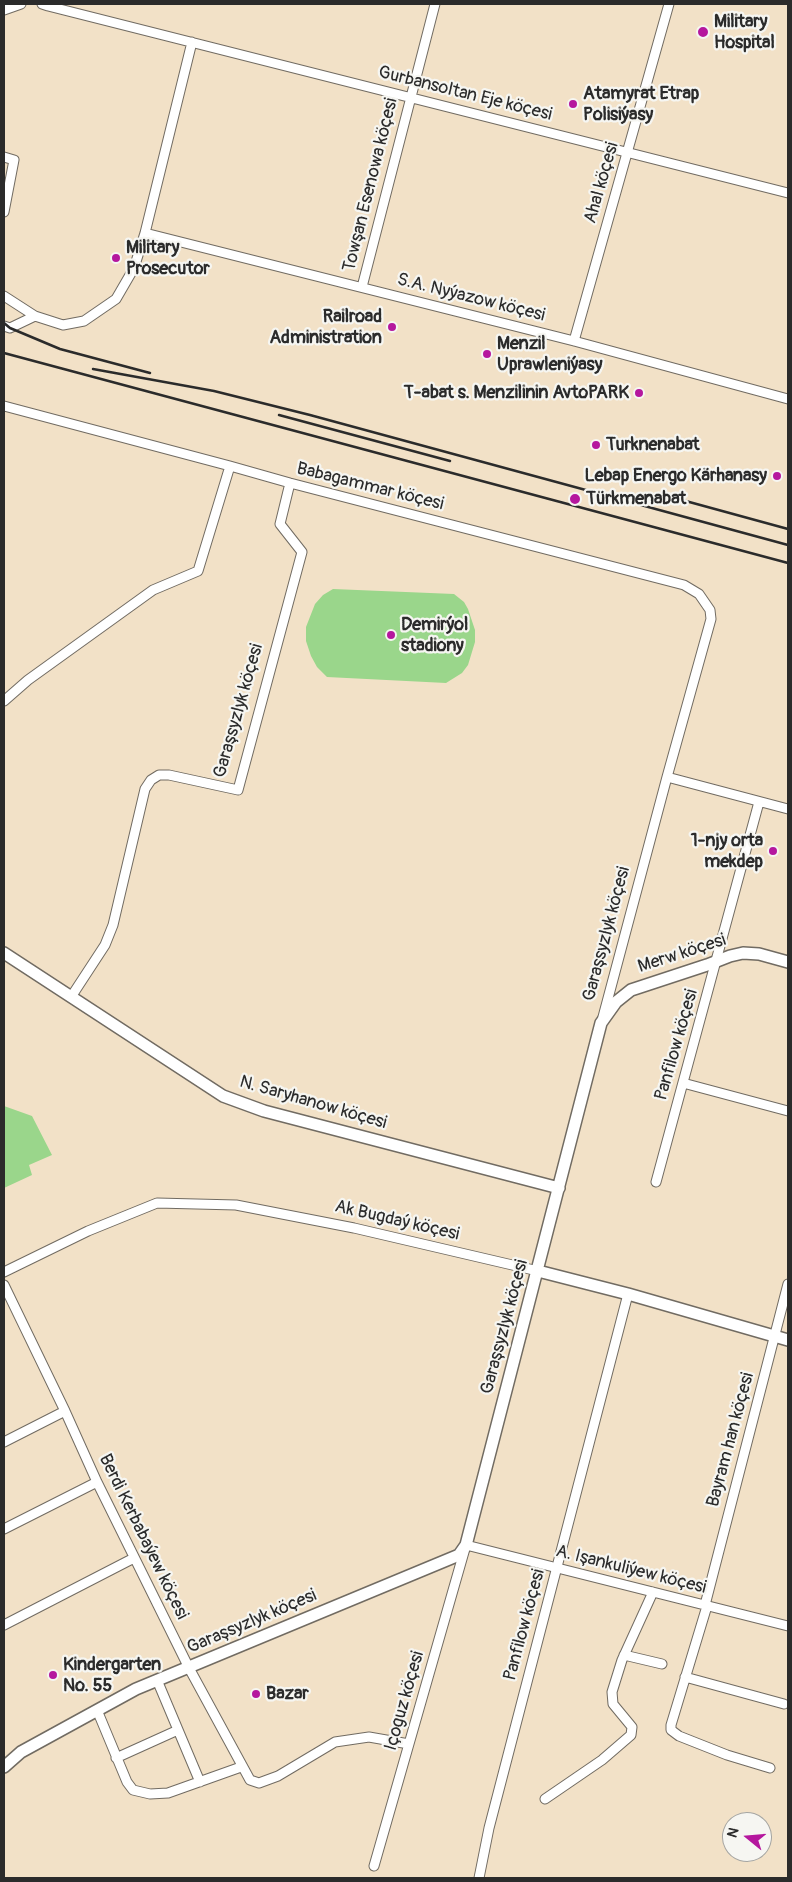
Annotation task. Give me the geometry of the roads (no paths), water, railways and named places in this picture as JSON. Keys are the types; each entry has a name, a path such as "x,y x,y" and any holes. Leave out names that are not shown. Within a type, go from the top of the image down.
{"main road":[{"name":"N. Saryhanow köçesi","path":"4,952 223,1096 264,1110 559,1188"},
{"name":"Merw köçesi","path":"602,1022 616,1002 631,990 730,956 743,953 759,954 788,962"},
{"name":"Garaşsyzlyk köçesi","path":"4,1767 21,1752 136,1689 459,1555 466,1545 602,1022"},
{"name":"Ak Bugdaý köçesi","path":"538,1271 628,1294 788,1340"}],"street":[{"path":"4,10 21,4"},
{"name":"Gurbansoltan Eje köçesi","path":"42,4 788,193"},
{"name":"Towşan Esenowa köçesi","path":"362,287 435,4"},
{"name":"Ahal köçesi","path":"574,341 669,4"},
{"path":"4,296 36,316 63,325 84,321 116,300 134,268 145,233 192,42"},
{"path":"4,157 14,160 4,212"},
{"name":"S.A. Nyýazow köçesi","path":"145,233 574,341 788,399"},
{"path":"4,326 10,328 36,316"},
{"name":"Babagammar köçesi","path":"4,406 230,466 290,484 684,585 699,594 705,601 710,610 711,619"},
{"path":"4,701 28,680 153,590 198,571 230,466"},
{"name":"Garaşsyzlyk köçesi","path":"71,997 105,946 113,925 145,789 151,780 159,775 169,775 238,790 302,552 280,524 290,484"},
{"name":"Garaşsyzlyk köçesi","path":"602,1022 711,619"},
{"path":"667,777 788,809"},
{"name":"Panfilow köçesi","path":"656,1182 759,802"},
{"path":"683,1083 788,1111"},
{"name":"Ak Bugdaý köçesi","path":"4,1272 88,1231 158,1203 236,1205 354,1228 538,1271"},
{"name":"Bayram han köçesi","path":"770,1768 727,1755 679,1736 671,1730 671,1726 706,1605 788,1284"},
{"name":"Berdi Kerbabaýew köçesi","path":"4,1286 134,1558 189,1668 241,1767 250,1780 259,1784 278,1776 335,1742 369,1737 409,1744"},
{"name":"Panfilow köçesi","path":"479,1878 489,1828 628,1294"},
{"path":"4,1442 65,1411"},
{"path":"4,1529 97,1482"},
{"name":"A. Işankuliýew köçesi","path":"466,1545 788,1626"},
{"name":"Içoguz köçesi","path":"374,1866 466,1545"},
{"path":"4,1625 134,1558"},
{"path":"544,1799 602,1760 631,1736 632,1727 611,1700 612,1692 624,1655 653,1592"},
{"path":"624,1655 662,1664"},
{"path":"685,1678 784,1704"},
{"path":"157,1680 200,1782"},
{"path":"97,1710 116,1758 127,1782 133,1790 150,1794 168,1793 241,1767"},
{"path":"116,1758 178,1730"}],"railway":[{"path":"4,323 10,328 60,349 150,373"},
{"path":"4,353 788,563"},
{"path":"93,369 214,391 310,415 788,545"},
{"path":"279,415 450,461"},
{"path":"682,500 788,529"}],"place":[{"name":"Military Hospital","path":"703,32"},
{"name":"Atamyrat Etrap Polisiýasy","path":"573,104"},
{"name":"Military Prosecutor","path":"116,258"},
{"name":"Railroad Administration","path":"392,327"},
{"name":"Menzil Uprawleniýasy","path":"487,354"},
{"name":"T-abat s. Menzilinin AvtoPARK","path":"639,393"},
{"name":"Turknenabat","path":"596,445"},
{"name":"Lebap Energo Kärhanasy","path":"777,476"},
{"name":"Türkmenabat","path":"575,499"},
{"name":"Demirýol stadiony","path":"391,635"},
{"name":"1-njy orta mekdep","path":"773,851"},
{"name":"Kindergarten No. 55","path":"53,1675"},
{"name":"Bazar","path":"256,1694"}]}
